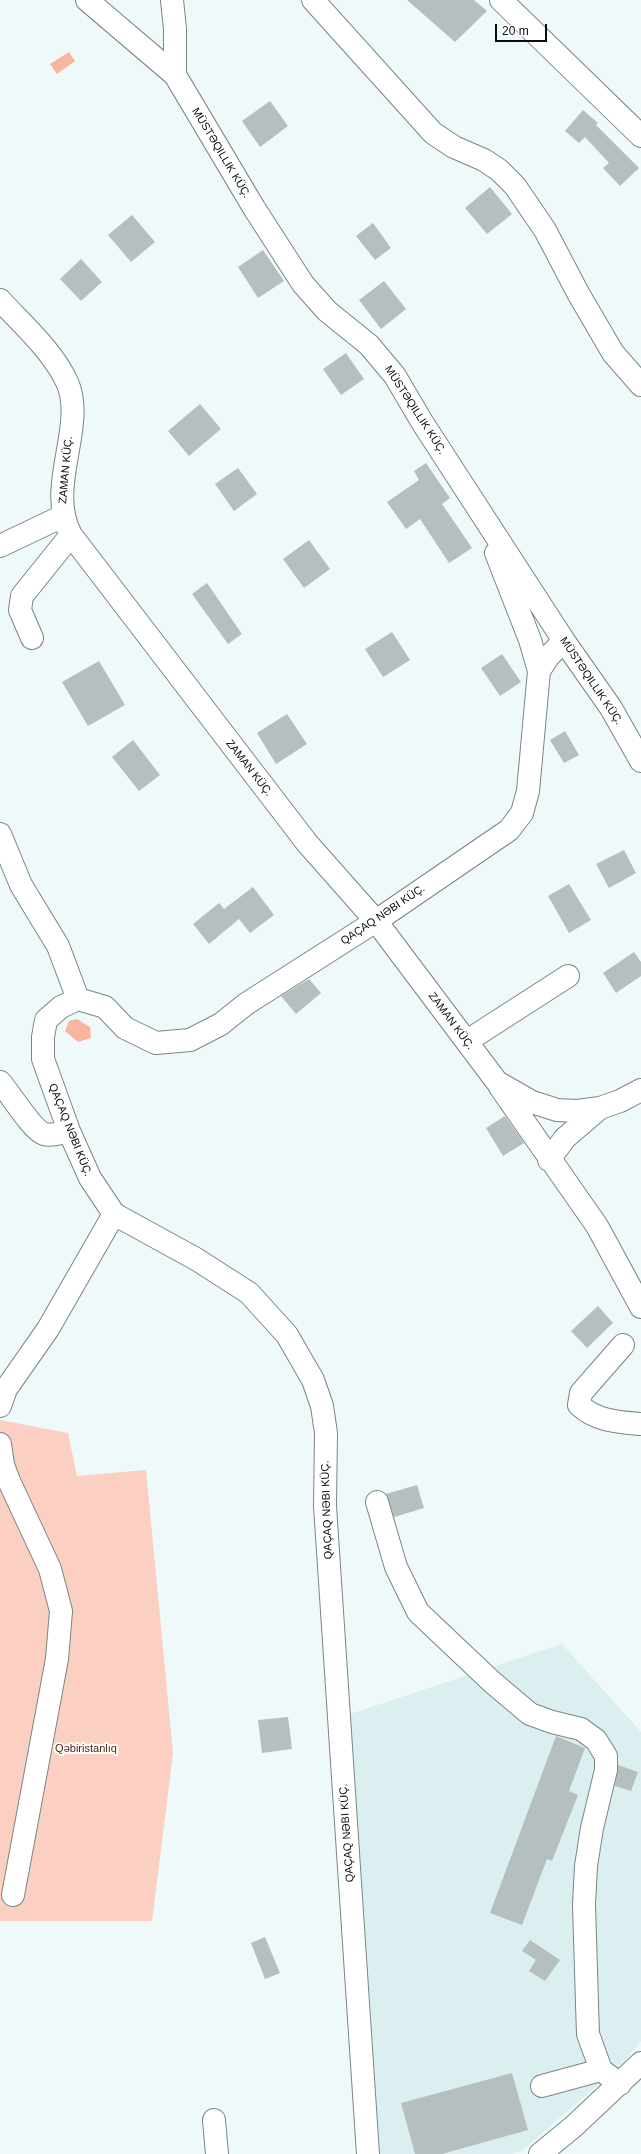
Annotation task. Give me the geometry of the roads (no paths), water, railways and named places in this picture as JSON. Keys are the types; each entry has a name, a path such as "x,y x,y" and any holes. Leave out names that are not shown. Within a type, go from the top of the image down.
{"street":[{"path":"87,0 175,75"},
{"path":"172,0 175,29 175,75"},
{"path":"313,0 433,133 454,147 494,166 515,186 545,230 578,293 613,353 641,385"},
{"path":"501,0 641,136"},
{"name":"MÜSTƏQILLIK KÜÇ.","path":"175,75 254,208 303,284 328,311 369,345 395,376 564,641 611,708 641,761"},
{"name":"ZAMAN KÜÇ.","path":"0,300 49,353 67,383 71,398 71,419 62,487 67,525 303,837 376,921 497,1082 532,1102 557,1110 577,1112 600,1108 620,1101 641,1090"},
{"path":"0,546 67,525"},
{"path":"32,638 20,610 22,596 67,525"},
{"path":"496,536 495,549 530,640 539,671"},
{"name":"QAÇAQ NƏBI KÜÇ.","path":"368,2154 325,1506 326,1433 322,1406 313,1380 287,1335 249,1293 196,1258 114,1214 90,1178 69,1132 43,1059 43,1037 46,1020 61,1007 78,999 104,1007 125,1028 156,1043 190,1040 221,1024 246,1004 376,921 509,830 522,812 528,791 539,671 548,657 564,641"},
{"path":"0,834 21,885 58,946 78,999"},
{"path":"466,1040 568,976"},
{"path":"0,1082 33,1124 43,1134 56,1135 69,1132"},
{"path":"497,1082 549,1160 597,1226 641,1307"},
{"path":"549,1160 565,1138 600,1108"},
{"path":"0,1406 6,1389 48,1330 114,1214"},
{"path":"623,1345 581,1393 579,1405 589,1415 620,1422 641,1424"},
{"path":"0,1444 9,1481 50,1569 61,1611 57,1659 13,1895"},
{"path":"377,1502 396,1567 418,1612 492,1682 530,1714 552,1722 581,1729 596,1740 606,1756 606,1770 592,1828 586,1866 584,1904 588,2034 601,2070 620,2084"},
{"path":"540,2154 573,2127 641,2063"},
{"path":"542,2086 601,2070"},
{"path":"214,2120 217,2154"}],"park label":[{"name":"Qəbiristanlıq","path":"86,1749"}]}
